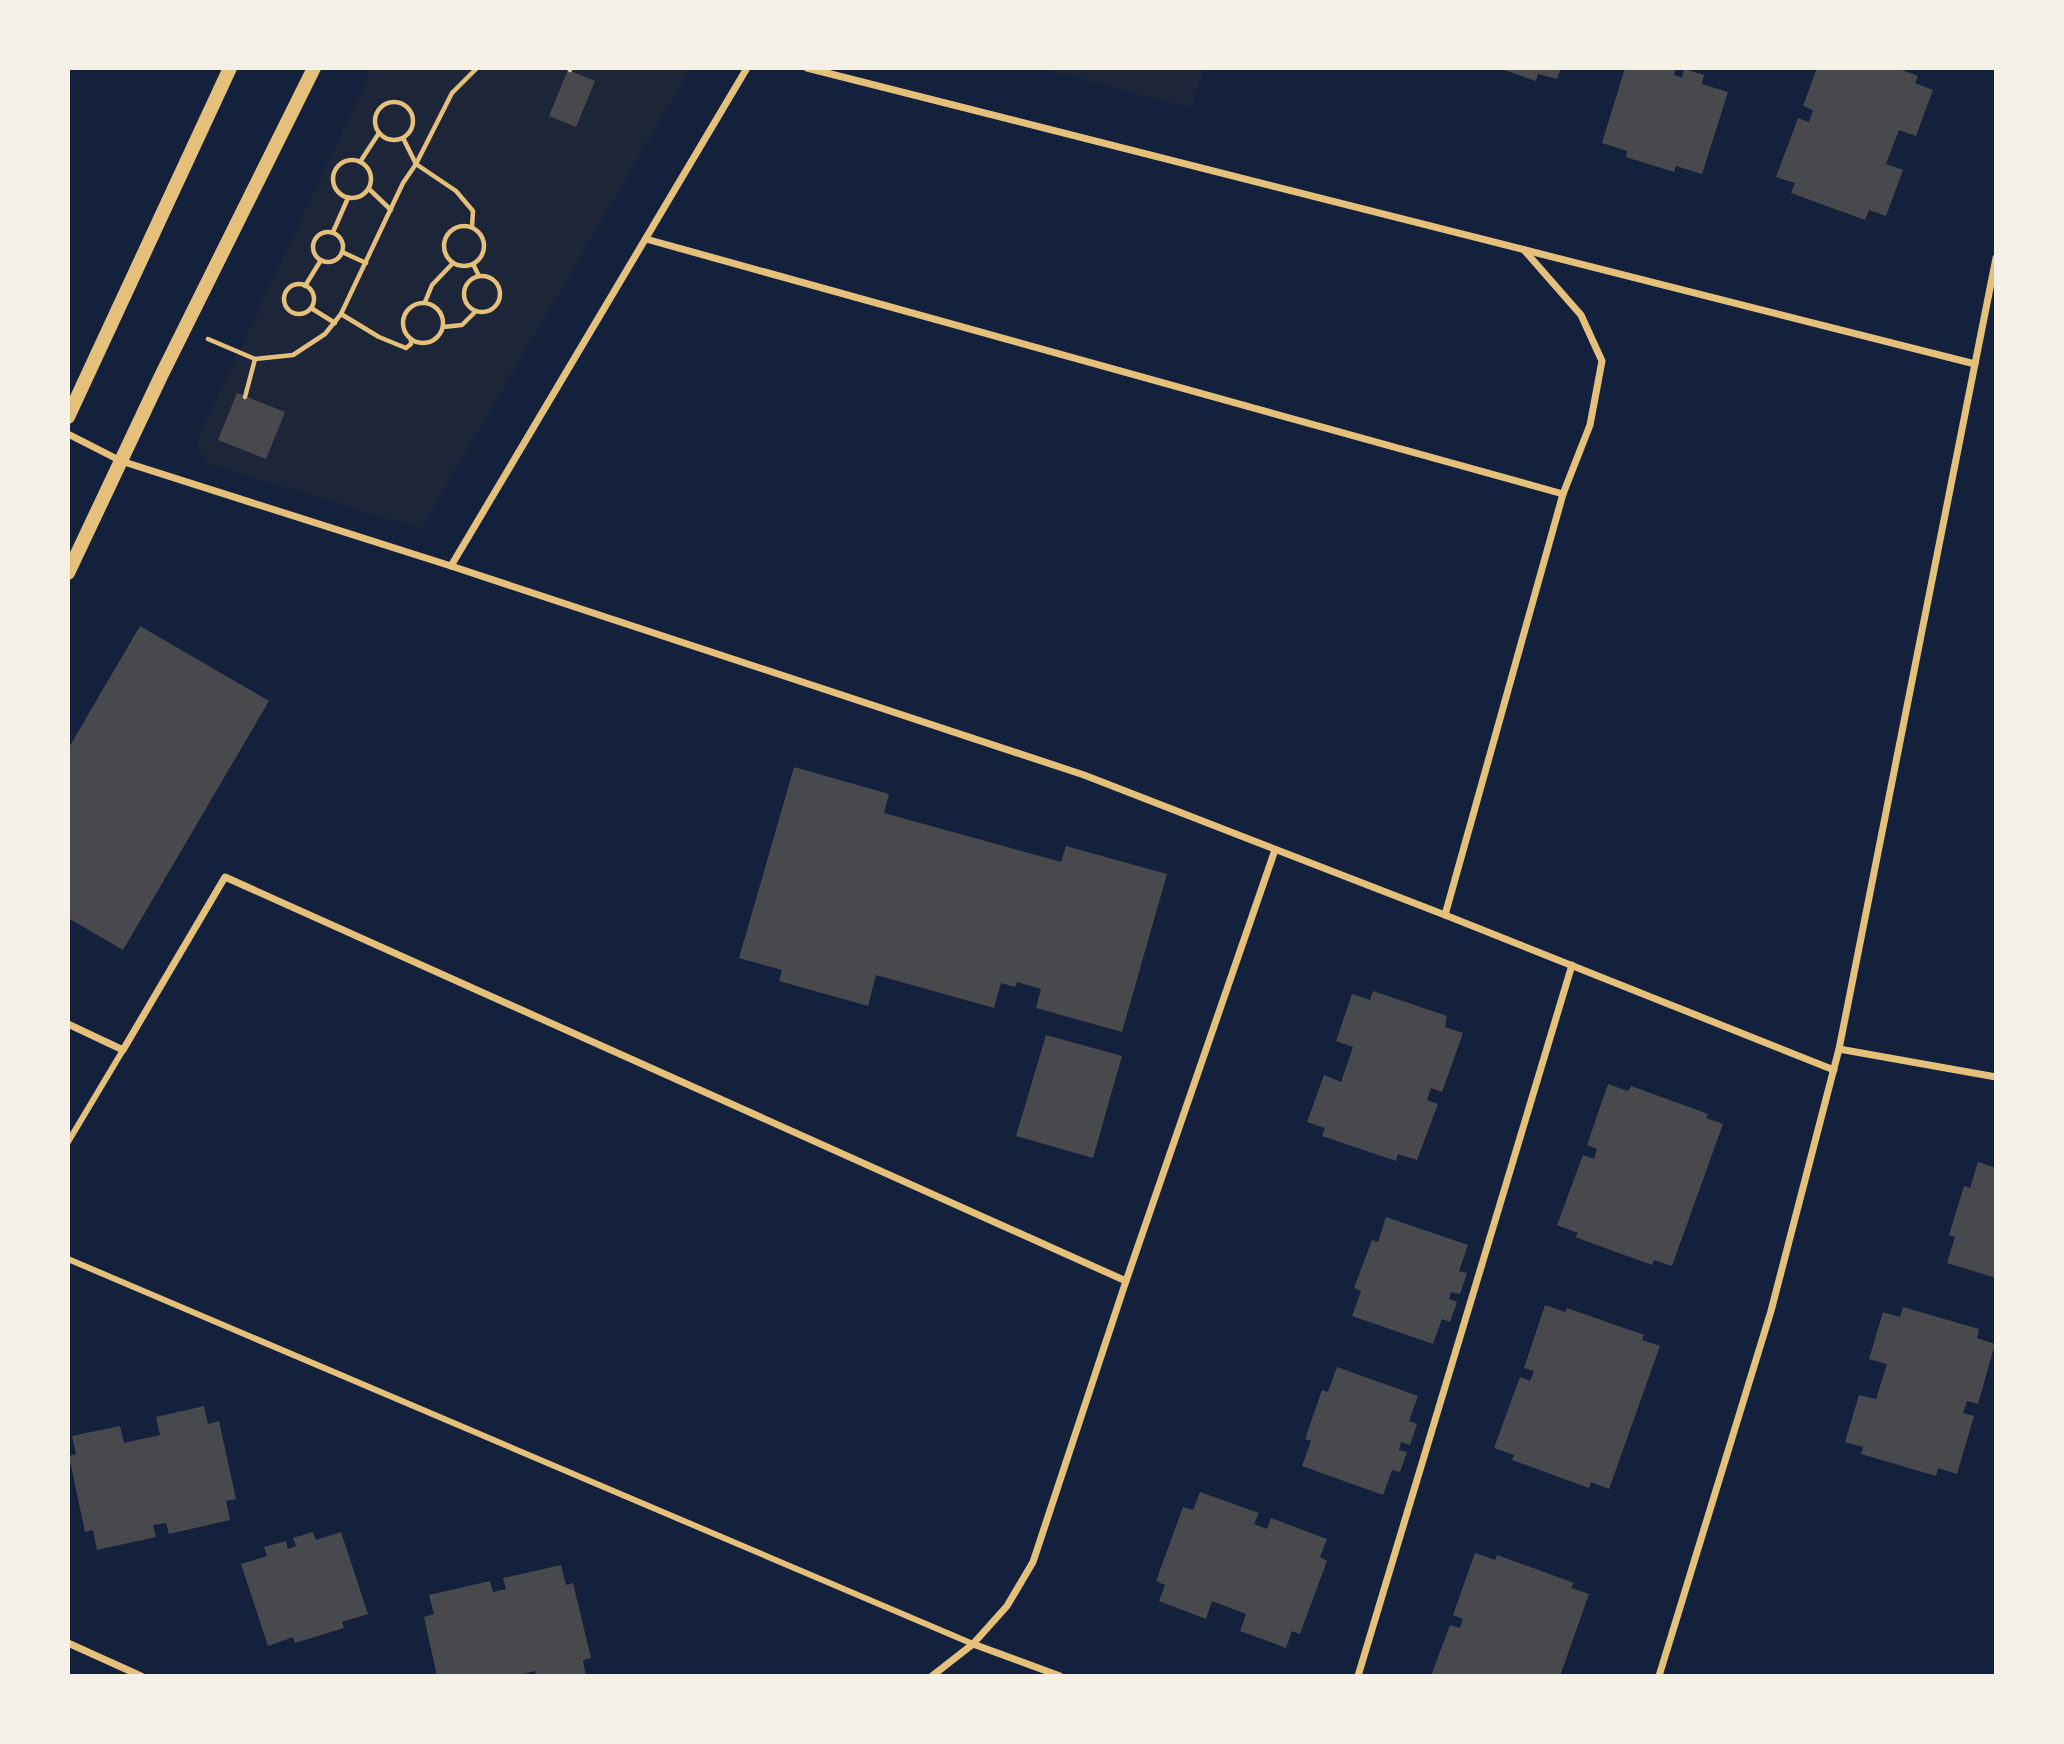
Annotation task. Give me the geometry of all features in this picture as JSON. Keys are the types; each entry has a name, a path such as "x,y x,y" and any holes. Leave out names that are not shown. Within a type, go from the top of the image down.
{"main road":[{"path":"68,417 230,68"},
{"path":"68,573 314,68"}],"street":[{"path":"451,566 747,68"},
{"path":"807,68 1975,364"},
{"path":"646,239 1563,494"},
{"path":"1445,915 1563,494 1590,425 1602,361 1581,315 1524,250"},
{"path":"1659,1676 1771,1311 1839,1049 1996,258"},
{"path":"68,434 121,461 451,566 1084,775 1833,1070"},
{"path":"932,1676 973,1644 1007,1606 1032,1562 1125,1281 1275,850"},
{"path":"68,1142 225,877 1125,1281"},
{"path":"1358,1676 1572,965"},
{"path":"68,1024 123,1050"},
{"path":"1839,1049 1996,1077"},
{"path":"68,1259 973,1644 1060,1676"},
{"path":"68,1643 141,1676"}],"path":[{"path":"185,329 255,359 293,355 325,334 341,314 403,183 416,164 452,93 477,68"},
{"path":"360,162 379,133 376,114 384,104 396,102 407,107 413,118 411,130 402,138 390,140 379,133"},
{"path":"402,138 416,164 456,191 473,211 472,227 481,236 484,248 473,264 466,266 453,263 445,252 445,239 453,229 472,227"},
{"path":"348,161 360,162 370,171 369,188 360,197 348,198 337,191 335,173 348,161"},
{"path":"369,188 391,211"},
{"path":"333,232 348,198"},
{"path":"323,232 333,232 341,238 342,252 331,261 321,260 314,252 313,242 323,232"},
{"path":"342,252 366,263"},
{"path":"305,286 321,260"},
{"path":"425,302 432,285 453,263"},
{"path":"473,264 479,276 495,282 500,298 488,311 476,311 467,304 464,292 469,282 479,276"},
{"path":"296,285 305,286 313,298 311,308 303,313 293,313 285,303 288,289 296,285"},
{"path":"443,327 438,308 425,302 412,305 403,316 403,329 411,340 430,342 443,327 462,325 476,311"},
{"path":"311,308 335,323"},
{"path":"341,314 379,337 406,348 411,340"},
{"path":"245,397 255,359"}],"shaded area":[{"path":"372,68 691,68 421,529 209,464 199,453 198,438"},
{"path":"1038,68 1204,68 1191,108"}],"building":[{"path":"1498,68 1561,68 1557,79 1538,74 1536,81"},
{"path":"1625,68 1676,68 1674,75 1682,78 1684,69 1704,75 1702,84 1728,92 1702,174 1676,166 1674,172 1626,157 1627,151 1602,143"},
{"path":"1817,68 1897,68 1918,76 1915,83 1933,90 1916,136 1899,130 1886,164 1903,170 1886,216 1869,210 1865,220 1791,193 1795,183 1776,177 1798,118 1809,122 1813,110 1803,106"},
{"path":"568,70 595,81 576,127 549,116"},
{"path":"237,393 285,412 266,459 218,440"},
{"path":"140,626 269,701 123,950 68,918 68,749"},
{"path":"794,767 889,794 884,813 1061,862 1066,846 1167,874 1122,1032 1036,1008 1041,989 1017,982 1015,987 1001,983 994,1008 876,975 868,1006 779,981 782,970 739,958"},
{"path":"1373,991 1447,1016 1445,1027 1463,1033 1442,1092 1431,1088 1427,1100 1438,1104 1417,1160 1398,1154 1396,1161 1322,1136 1325,1128 1307,1122 1324,1075 1341,1082 1353,1047 1336,1041 1352,994 1370,1000"},
{"path":"1046,1035 1122,1056 1093,1158 1016,1136"},
{"path":"1608,1084 1628,1091 1631,1086 1708,1114 1706,1118 1723,1124 1672,1266 1654,1260 1652,1265 1575,1237 1578,1233 1557,1225 1583,1155 1594,1159 1597,1149 1587,1145"},
{"path":"1978,1162 1996,1168 1996,1278 1947,1263 1955,1237 1949,1235 1964,1186 1970,1188"},
{"path":"1386,1217 1468,1245 1459,1271 1467,1273 1460,1294 1451,1292 1449,1299 1457,1302 1450,1322 1442,1319 1433,1344 1352,1316 1361,1291 1354,1288 1372,1240 1378,1242"},
{"path":"1545,1305 1565,1312 1567,1308 1644,1335 1642,1340 1660,1346 1609,1489 1591,1482 1589,1488 1512,1460 1514,1455 1494,1448 1520,1377 1530,1381 1534,1371 1524,1368"},
{"path":"1903,1307 1979,1329 1977,1338 1995,1344 1978,1404 1967,1401 1963,1413 1974,1416 1957,1474 1938,1468 1936,1476 1861,1454 1863,1447 1845,1442 1859,1395 1876,1399 1887,1364 1869,1359 1883,1312 1900,1317"},
{"path":"1337,1367 1418,1396 1409,1421 1417,1424 1410,1445 1401,1442 1399,1450 1407,1452 1400,1472 1392,1470 1383,1495 1302,1466 1311,1441 1305,1439 1322,1390 1328,1392"},
{"path":"204,1406 208,1424 219,1421 236,1499 226,1501 230,1520 169,1534 166,1523 153,1525 156,1537 97,1550 93,1530 85,1532 69,1456 76,1454 72,1436 120,1426 124,1443 160,1435 156,1417"},
{"path":"1200,1492 1259,1513 1254,1524 1267,1529 1271,1518 1327,1539 1320,1557 1327,1561 1300,1634 1292,1631 1286,1648 1240,1631 1246,1614 1212,1601 1206,1619 1159,1601 1165,1585 1156,1581 1183,1507 1193,1510"},
{"path":"313,1532 316,1540 341,1532 368,1614 342,1622 344,1628 295,1643 293,1637 268,1646 241,1564 267,1556 264,1547 286,1541 288,1549 296,1546 293,1538"},
{"path":"1475,1553 1495,1560 1497,1555 1574,1583 1571,1588 1589,1594 1560,1676 1431,1676 1450,1625 1460,1628 1463,1619 1453,1615"},
{"path":"561,1565 566,1585 573,1583 591,1658 583,1660 586,1676 536,1676 535,1671 516,1676 437,1676 424,1617 434,1614 429,1595 490,1581 493,1592 506,1589 503,1578"}]}
